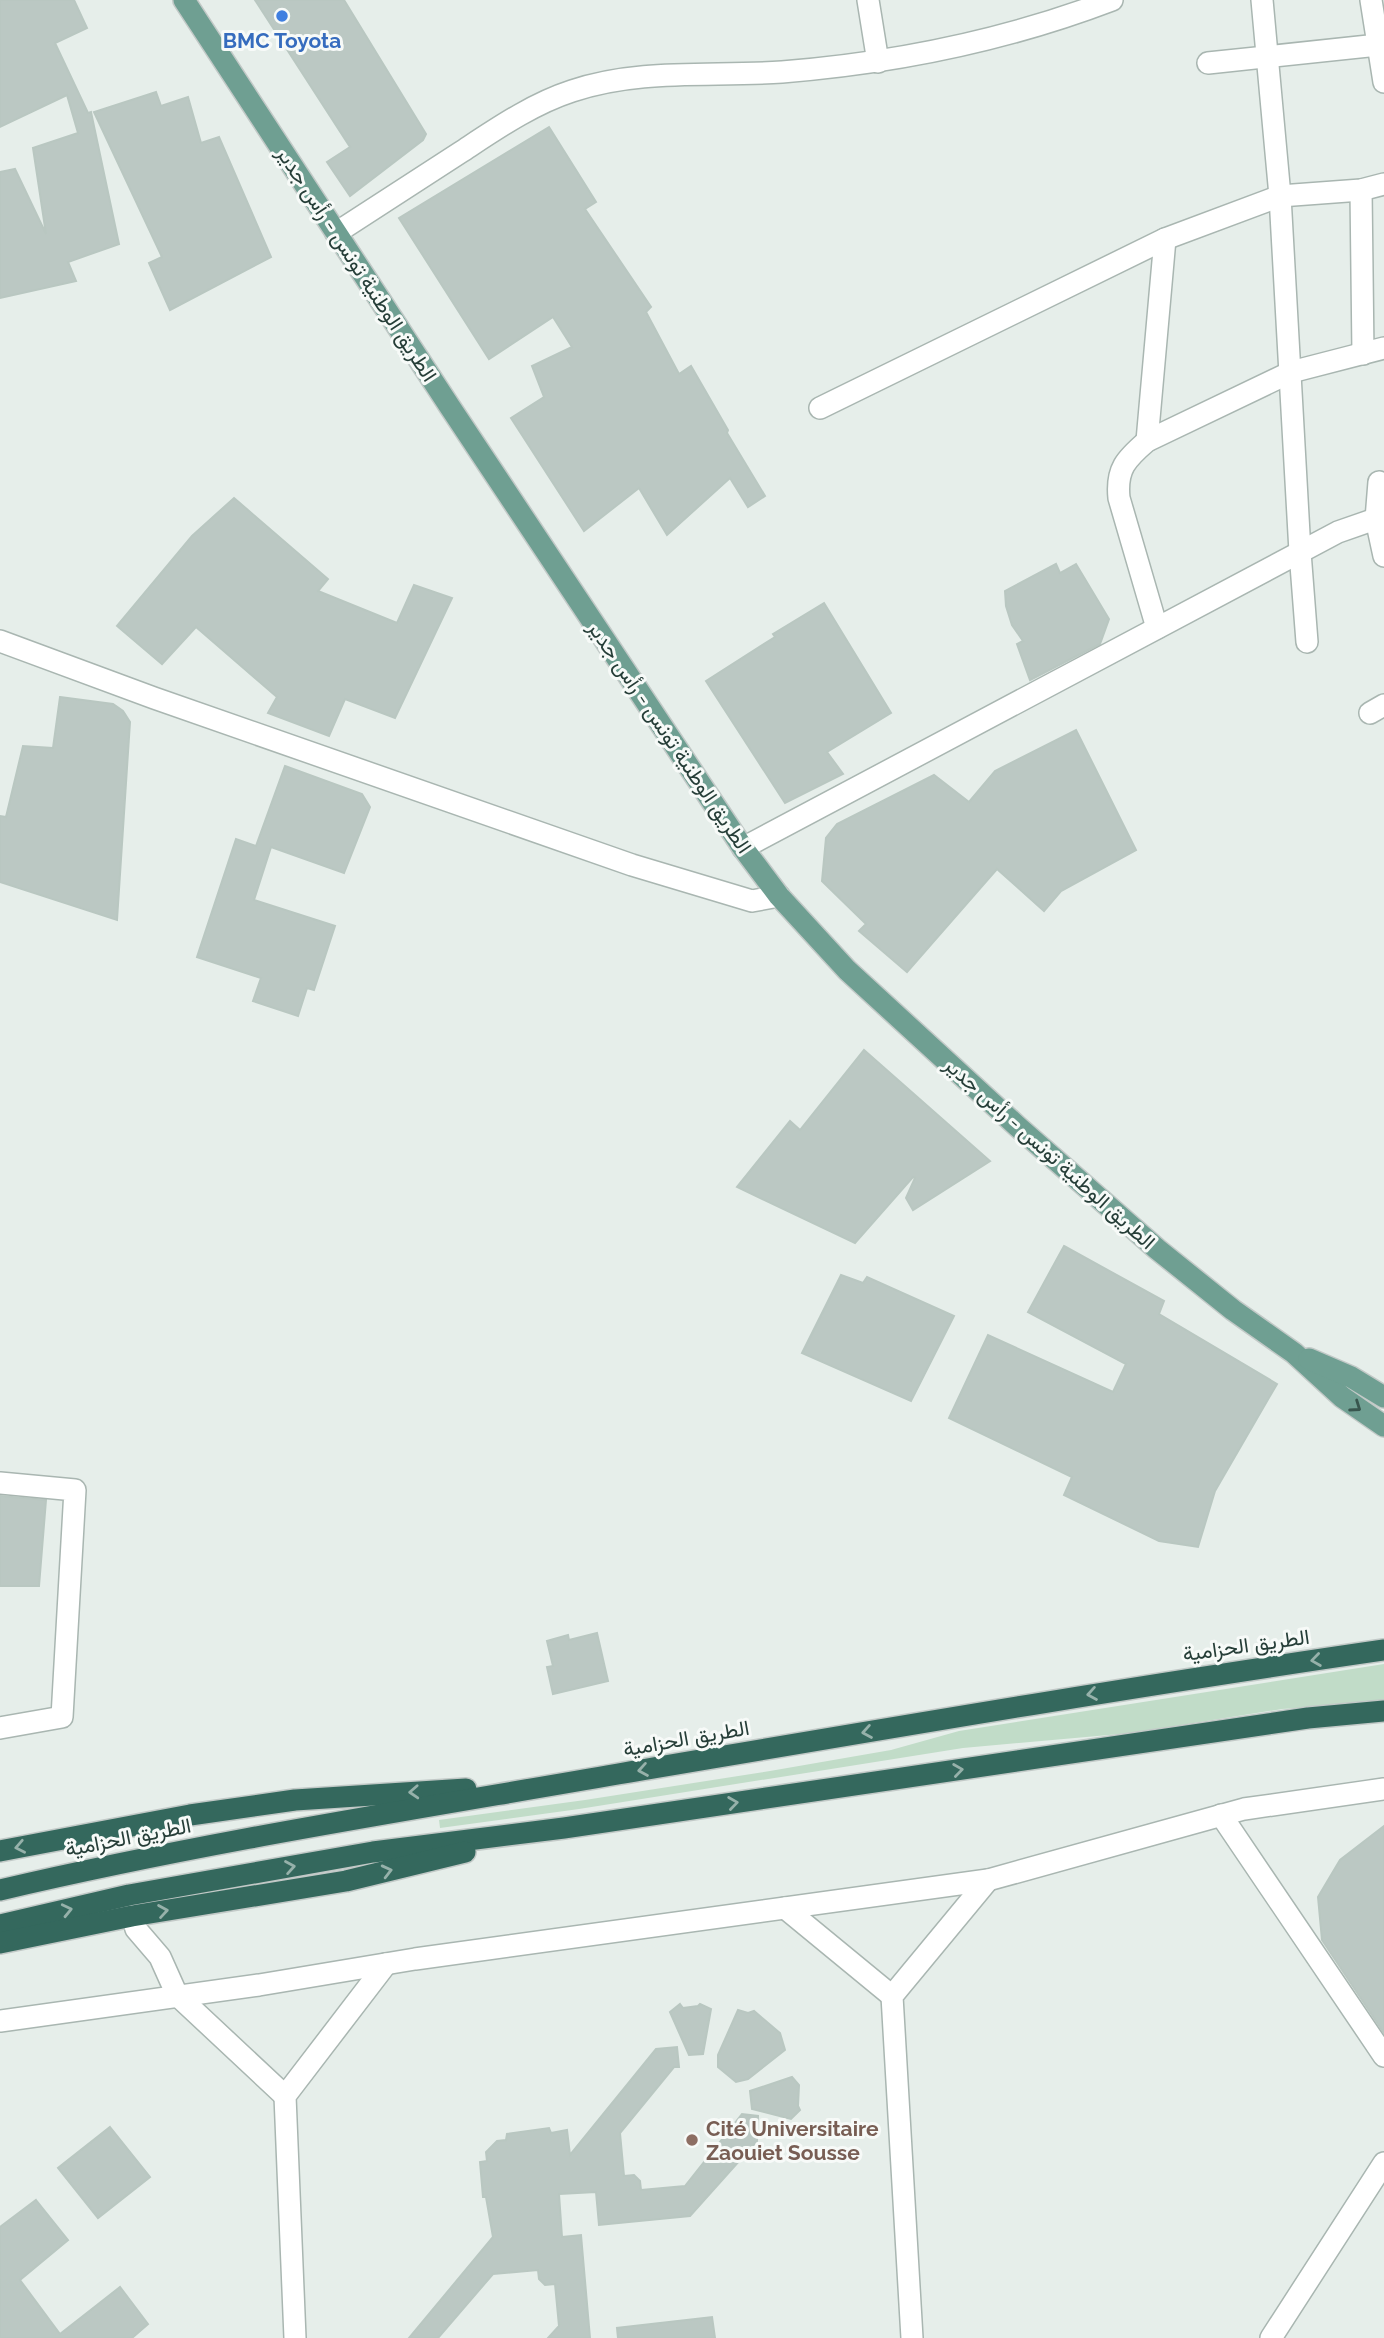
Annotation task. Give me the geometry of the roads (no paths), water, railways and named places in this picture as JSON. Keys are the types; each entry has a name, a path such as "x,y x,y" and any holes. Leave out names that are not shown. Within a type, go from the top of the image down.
{"highway":[{"name":"الطريق الحزامية","path":"0,1890 115,1863 556,1785 1142,1685 1384,1650"},
{"path":"0,1925 130,1895 373,1852 564,1828 1308,1718 1384,1711"},
{"path":"0,1851 190,1815 295,1800 556,1785"},
{"path":"0,1943 132,1916 346,1881 564,1828"}],"main road":[{"name":"الطريق الوطنية تونس - رأس جدير","path":"184,0 743,848 779,897 847,970 1017,1126 1157,1249 1233,1310 1294,1353 1342,1397 1384,1426"},
{"name":"الطريق الوطنية تونس - رأس جدير","path":"1294,1353 1351,1377 1384,1397"}],"street":[{"path":"867,0 878,62"},
{"path":"1262,0 1280,196 1307,642"},
{"path":"1371,0 1384,82"},
{"path":"336,233 512,119 572,91 628,79 780,72 878,62 925,53 1057,19 1100,2"},
{"path":"1208,63 1378,45"},
{"path":"820,408 1165,239 1280,196 1361,190 1384,184"},
{"path":"1157,628 1119,498 1117,482 1121,470 1131,455 1147,441 1291,372 1374,351 1361,190"},
{"path":"1147,441 1165,239"},
{"path":"1379,482 1384,556"},
{"path":"743,848 1338,532 1380,518"},
{"path":"0,641 632,866 752,901 779,897"},
{"path":"0,1483 75,1490 62,1717 0,1728"},
{"path":"0,2021 988,1880 1221,1815 1265,1805 1384,1789"},
{"path":"1221,1815 1384,2056"},
{"path":"912,2338 892,1996 988,1880"},
{"path":"785,1908 892,1996"},
{"path":"132,1916 136,1930 160,1957 177,1996 285,2096"},
{"path":"295,2338 285,2096 386,1964"},
{"path":"1271,2338 1384,2163"}],"place":[{"name":"BMC Toyota","path":"282,16"},
{"name":"Cité Universitaire Zaouiet Sousse","path":"692,2140"}]}
